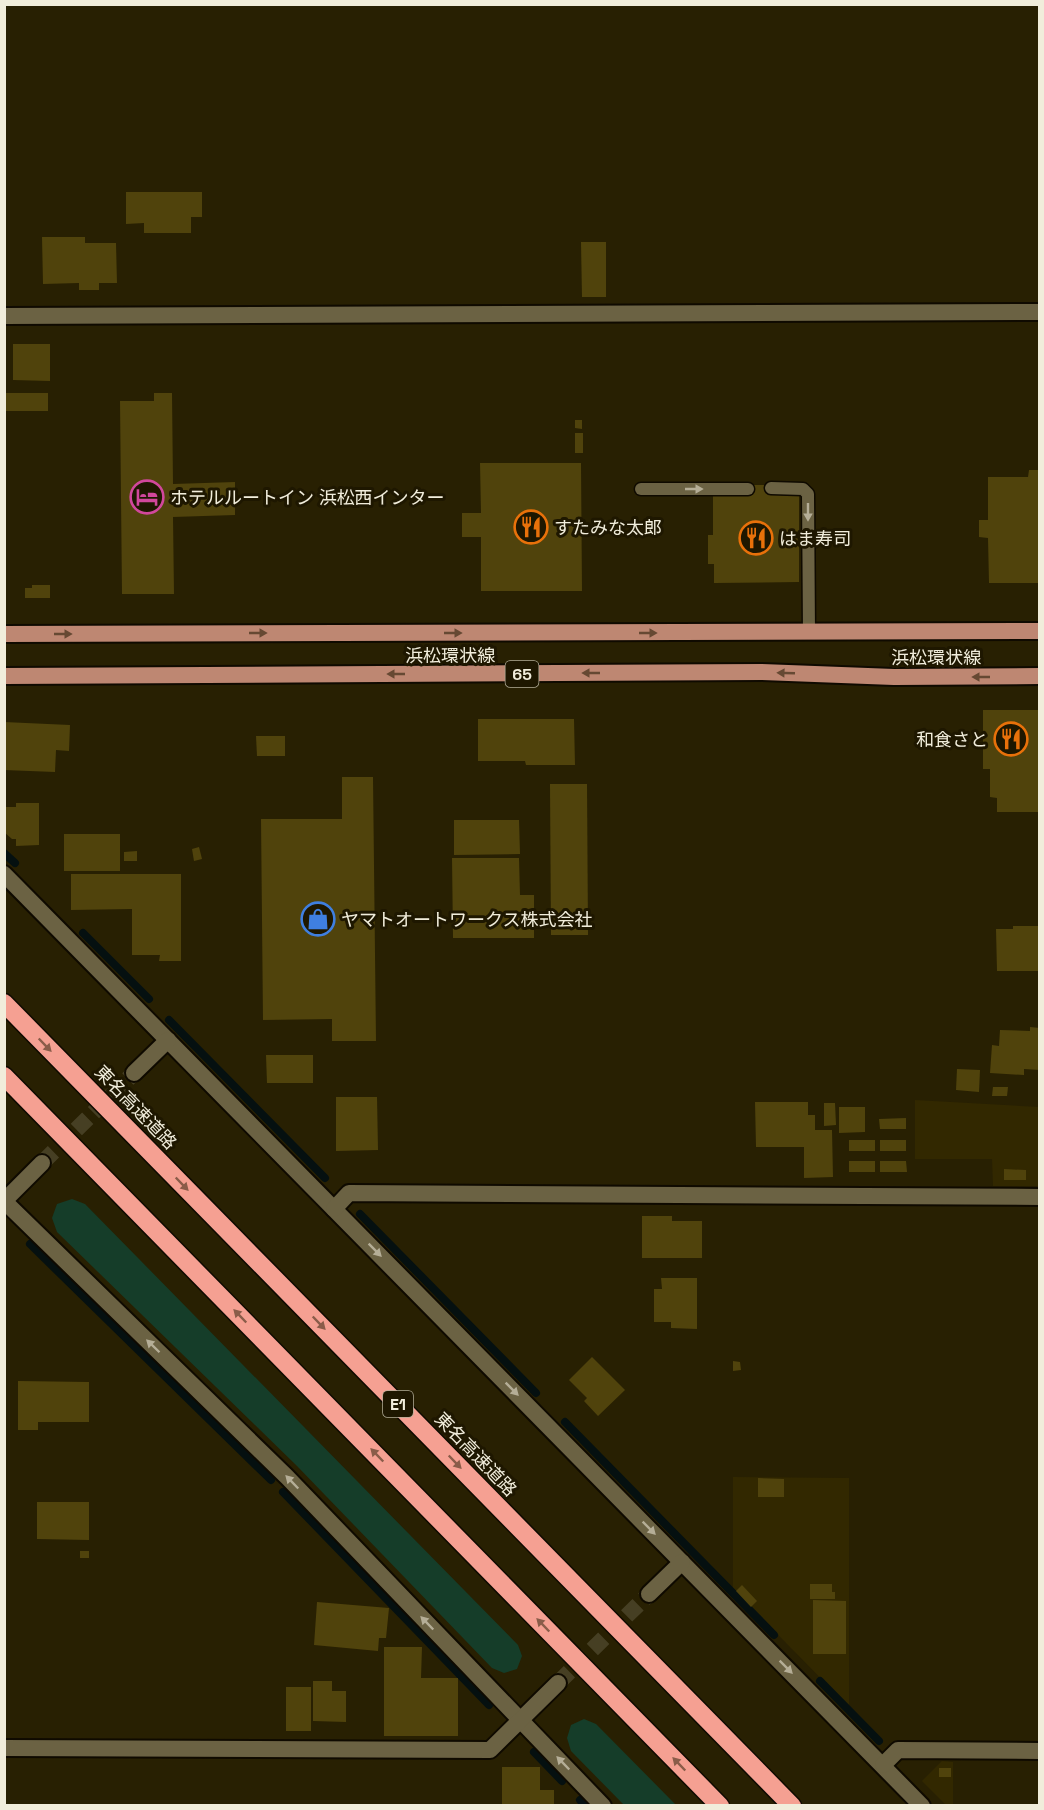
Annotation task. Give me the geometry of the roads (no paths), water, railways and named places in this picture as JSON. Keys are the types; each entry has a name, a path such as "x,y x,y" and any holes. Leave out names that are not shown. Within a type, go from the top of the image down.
{"highway":[{"name":"東名高速道路","path":"4,1003 792,1806"},
{"path":"4,1076 720,1806"}],"main road":[{"name":"浜松環状線","path":"4,634 1040,632"},
{"name":"浜松環状線","path":"4,676 760,672 894,677 1040,676"}],"street":[{"path":"4,316 1040,312"},
{"path":"4,874 922,1806"},
{"path":"134,1073 168,1040"},
{"path":"42,1163 4,1201 287,1477 603,1806"},
{"path":"334,1209 349,1193 1040,1197"},
{"path":"649,1593 682,1562"},
{"path":"4,1748 490,1750 558,1683"},
{"path":"883,1765 897,1750 1040,1751"}],"lane":[{"path":"771,488 803,489 808,494 809,632"},
{"path":"641,489 748,489"}],"waterway":[{"path":"4,853 15,863"},
{"path":"83,933 149,999"},
{"path":"169,1020 325,1178"},
{"path":"360,1214 536,1393"},
{"path":"30,1244 271,1480"},
{"path":"565,1422 774,1635"},
{"path":"283,1492 489,1705"},
{"path":"820,1681 879,1741"},
{"path":"534,1752 562,1781"},
{"path":"580,1800 585,1806"}],"tunnel":[{"path":"42,1163 134,1073"},
{"path":"558,1683 649,1594"}],"place":[{"name":"ホテルルートイン 浜松西インター","path":"147,497"},
{"name":"すたみな太郎","path":"531,527"},
{"name":"はま寿司","path":"756,538"},
{"name":"和食さと","path":"1011,739"},
{"name":"ヤマトオートワークス株式会社","path":"318,919"}]}
